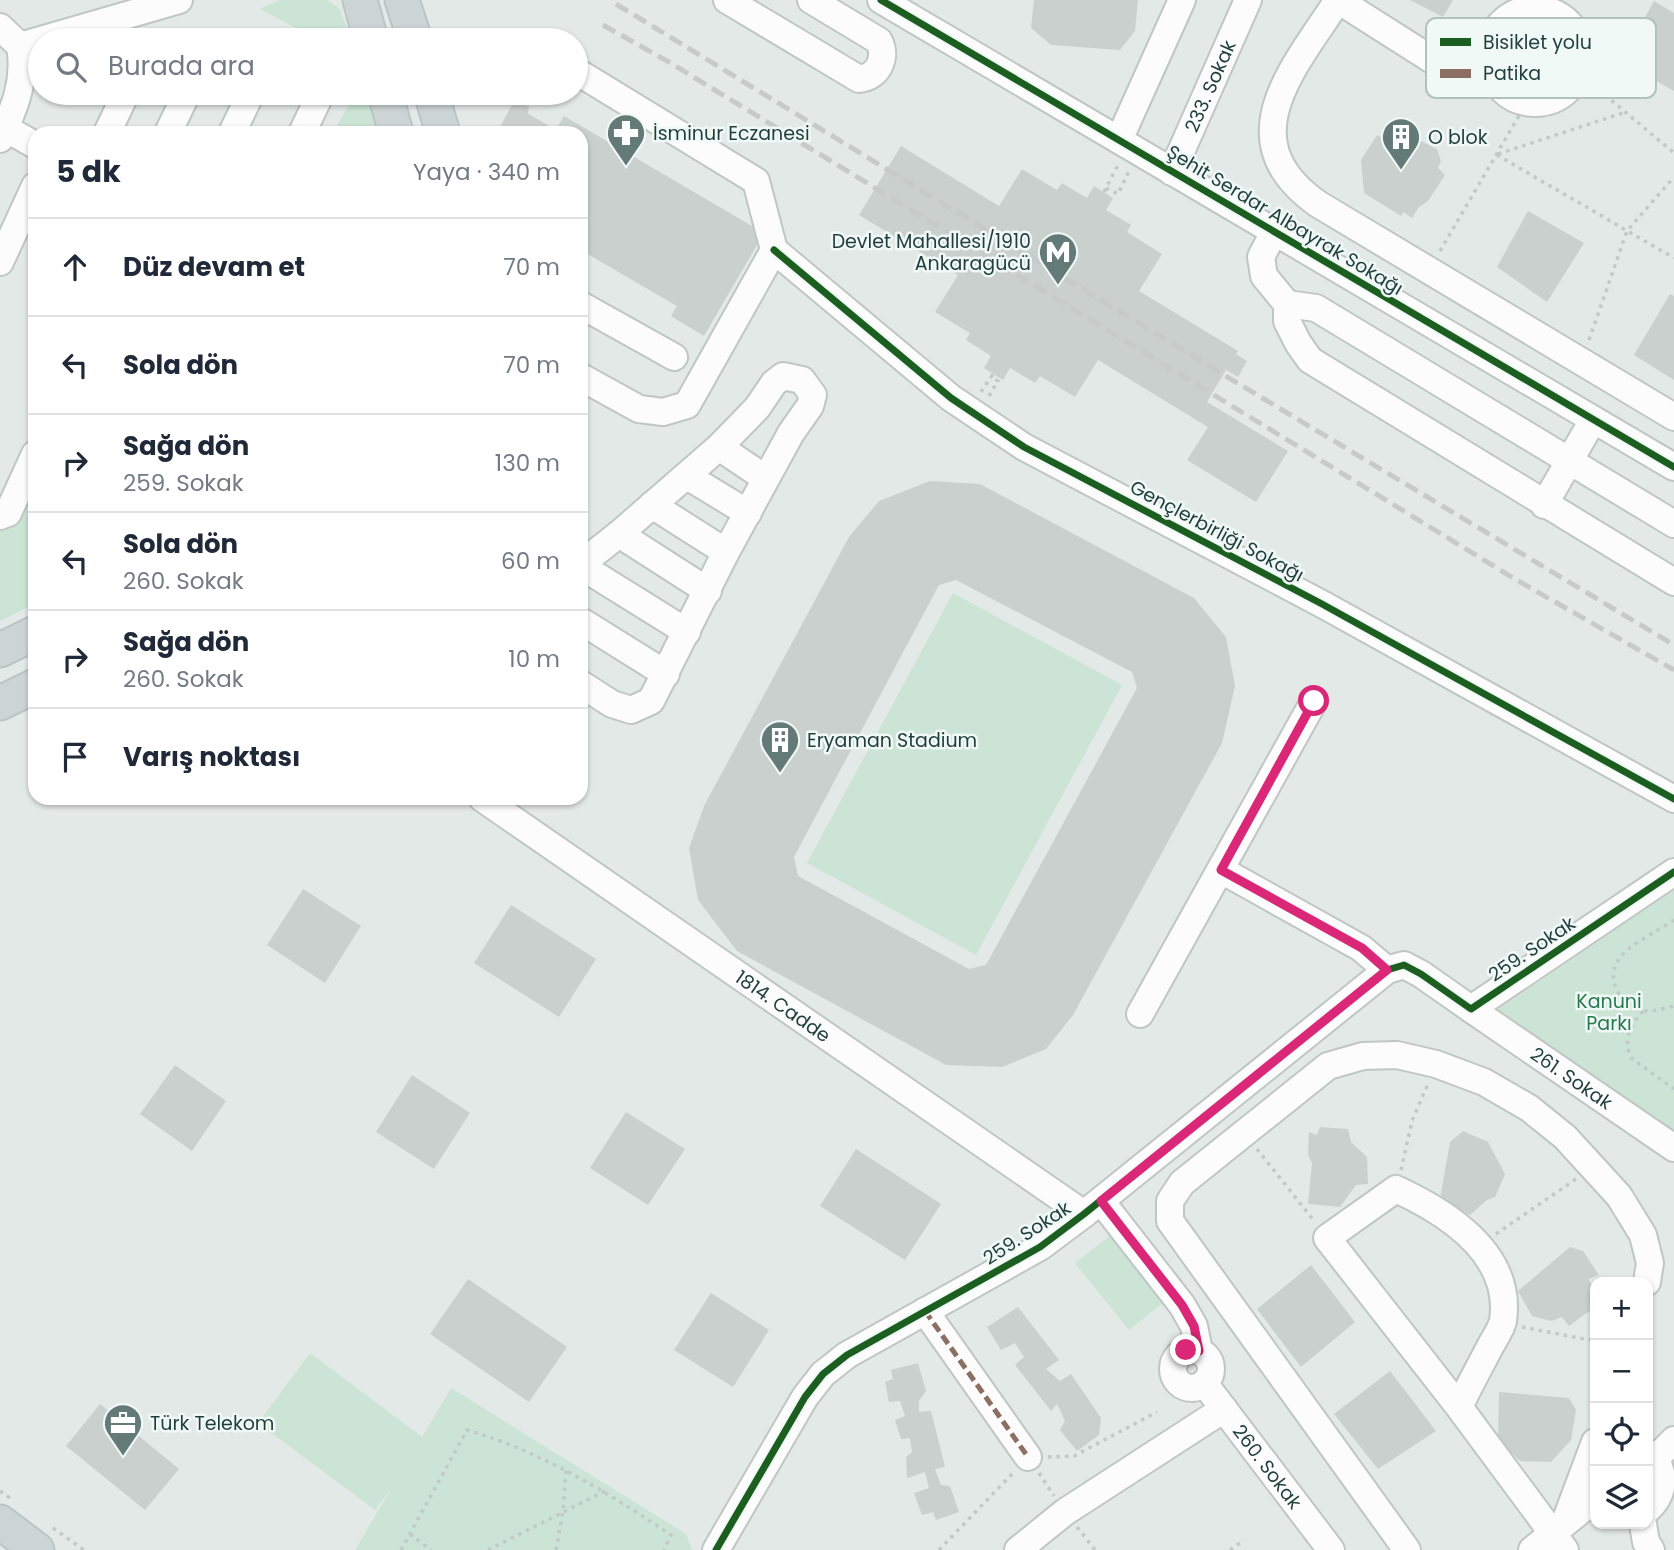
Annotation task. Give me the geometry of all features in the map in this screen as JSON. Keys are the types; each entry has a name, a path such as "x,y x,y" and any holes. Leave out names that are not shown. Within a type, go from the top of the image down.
{"main road":[{"path":"360,0 368,28"},
{"path":"402,0 411,28"},
{"path":"389,105 395,126"},
{"path":"435,105 441,126"},
{"path":"0,650 28,636"},
{"path":"0,703 28,689"},
{"path":"0,1522 37,1550"}],"street":[{"path":"71,28 128,8 179,0"},
{"path":"736,2 859,79 867,78 883,59 879,41 811,0"},
{"name":"Şehit Serdar Albayrak Sokağı","path":"881,0 1118,153 1172,172 1674,467"},
{"path":"1118,153 1182,0"},
{"name":"233. Sokak","path":"1172,172 1248,0"},
{"path":"1426,56 1338,0 1284,85 1273,114 1274,145 1282,168 1299,190 1674,417"},
{"path":"1509,18 1534,9 1549,11 1562,18"},
{"path":"0,27 20,46 23,65 22,84 2,134 28,143"},
{"path":"20,46 28,43"},
{"path":"588,78 756,181 774,250 687,404 663,412 639,409 588,381"},
{"path":"1516,98 1527,102 1543,102 1556,98"},
{"path":"110,126 120,105"},
{"path":"171,126 181,105"},
{"path":"235,126 245,105"},
{"path":"306,126 316,105"},
{"path":"0,262 28,201"},
{"path":"1274,232 1262,257 1264,276 1287,304 1287,321 1310,360 1674,582"},
{"name":"Gençlerbirliği Sokağı","path":"774,250 951,398 1024,447 1322,604 1674,799"},
{"path":"1287,304 1316,308 1674,524"},
{"path":"588,309 674,357"},
{"path":"588,559 719,447 757,408 774,383 783,376 802,380 813,395 810,406 765,478 651,701 631,710 612,704 588,689"},
{"path":"757,408 791,433"},
{"path":"1544,505 1593,420"},
{"path":"719,447 765,478"},
{"path":"0,516 8,513 28,469"},
{"path":"687,476 748,513"},
{"path":"652,505 726,552"},
{"path":"619,534 708,591"},
{"path":"588,569 687,632"},
{"path":"588,625 666,674"},
{"path":"1140,1014 1314,701"},
{"name":"1814. Cadde","path":"492,805 1093,1208"},
{"path":"1221,870 1362,948 1387,970 1404,965 1471,1009"},
{"name":"259. Sokak","path":"1471,1009 1674,872"},
{"name":"259. Sokak","path":"716,1550 805,1397 823,1374 846,1355 1040,1248 1387,970"},
{"name":"261. Sokak","path":"1471,1009 1674,1148"},
{"path":"1407,1550 1170,1221 1170,1201 1182,1183 1328,1066 1363,1056 1397,1055 1436,1063 1484,1082 1529,1108 1565,1137 1619,1196 1643,1235 1650,1264 1648,1277"},
{"path":"1459,1407 1503,1323 1503,1295 1497,1272 1479,1245 1455,1222 1429,1204 1396,1189 1327,1238 1459,1407 1561,1535"},
{"name":"260. Sokak","path":"1093,1208 1182,1305 1194,1326 1199,1351 1180,1353 1173,1363 1174,1375 1181,1385 1187,1387 1199,1387 1205,1383 1331,1550"},
{"path":"925,1311 1028,1457"},
{"path":"1018,1550 1065,1512 1224,1409"},
{"path":"1653,1455 1674,1440"},
{"path":"1561,1535 1590,1456"},
{"path":"1653,1459 1661,1469 1663,1480 1661,1492 1653,1504"},
{"path":"1532,1550 1561,1535 1590,1504"},
{"path":"1644,1529 1646,1542 1651,1550"}],"path":[{"path":"1609,98 1674,153"},
{"path":"1429,271 1527,102"},
{"path":"1497,155 1626,112"},
{"path":"1118,153 1105,190 1118,194 1129,171"},
{"path":"1497,155 1674,258"},
{"path":"1581,362 1627,231 1674,177"},
{"path":"977,398 993,375 998,381 984,402"},
{"path":"1674,920 1623,954 1615,967 1613,980 1624,1003 1643,1011 1674,1006"},
{"path":"1643,1011 1628,1033 1631,1058 1674,1089"},
{"path":"1396,1189 1412,1121 1436,1063"},
{"path":"1244,1133 1327,1238"},
{"path":"1479,1245 1594,1167"},
{"path":"1503,1323 1590,1339"},
{"path":"401,1550 467,1430 505,1441 606,1491 671,1535 664,1550"},
{"path":"556,1550 563,1511 566,1470"},
{"path":"488,1550 606,1491"},
{"path":"410,1534 431,1550"},
{"path":"1230,1550 1244,1540"}],"green space":[{"path":"279,0 327,0 339,8 347,28 296,28 260,9"},
{"path":"349,105 370,105 375,126 337,126"},
{"path":"23,500 28,502 28,607 0,621 0,524"},
{"path":"953,593 1122,685 976,955 807,863"},
{"name":"Kanuni Parkı","path":"1674,889 1674,1136 1496,1011"},
{"path":"1110,1236 1164,1302 1129,1330 1075,1263"},
{"path":"310,1353 422,1437 451,1388 686,1534 692,1550 355,1550 391,1489 375,1510 258,1423"}],"building":[{"path":"1034,0 1138,0 1135,31 1120,50 1051,45 1031,28"},
{"path":"1410,0 1453,0 1443,17"},
{"path":"1654,1 1674,13 1674,91 1656,81 1656,18 1645,18"},
{"path":"512,105 526,105 529,107 528,114 548,125 548,126 501,126"},
{"path":"564,116 581,126 558,126"},
{"name":"O blok","path":"1390,128 1437,149 1441,161 1438,168 1445,175 1428,201 1419,207 1412,218 1403,212 1401,216 1364,193 1361,160 1377,135 1382,138 1382,131"},
{"path":"588,130 764,233 704,336 671,316 677,306 588,254"},
{"path":"901,146 999,206 1022,169 1057,190 1062,183 1087,198 1094,186 1113,198 1106,210 1131,225 1127,232 1162,254 1139,291 1238,351 1236,354 1247,361 1238,377 1226,370 1207,402 1288,451 1256,502 1187,460 1208,427 1098,360 1075,397 1040,376 1035,383 1010,368 1003,380 984,368 991,356 966,340 970,333 935,312 958,275 859,215"},
{"path":"1528,211 1584,243 1547,302 1497,267"},
{"path":"1670,294 1674,296 1674,380 1634,355"},
{"name":"Eryaman Stadium","path":"930,481 980,484 1194,598 1226,637 1235,686 1222,743 1073,1015 1046,1049 1002,1067 946,1065 737,951 698,900 689,848 704,806 849,537 879,501","holes":["956,580 1132,672 1137,688 986,965 969,969 798,876 794,857 939,585"]},
{"path":"303,889 361,926 325,983 267,945"},
{"path":"511,905 596,959 559,1017 474,963"},
{"path":"175,1065 226,1101 192,1151 140,1114"},
{"path":"412,1075 470,1113 434,1169 376,1132"},
{"path":"626,1112 685,1149 648,1205 590,1168"},
{"path":"1320,1127 1348,1129 1351,1142 1367,1157 1368,1184 1356,1185 1340,1207 1308,1204 1312,1163 1308,1155 1309,1132 1317,1135"},
{"path":"1463,1131 1488,1142 1505,1174 1495,1197 1487,1200 1470,1215 1440,1199 1450,1142"},
{"path":"856,1149 941,1204 905,1260 820,1206"},
{"path":"1570,1247 1583,1251 1599,1275 1589,1279 1590,1310 1569,1326 1562,1317 1551,1321 1532,1316 1518,1291"},
{"path":"1311,1265 1355,1322 1301,1367 1257,1309"},
{"path":"468,1279 567,1347 529,1402 430,1334"},
{"path":"711,1293 769,1330 733,1387 674,1350"},
{"path":"1018,1307 1059,1360 1046,1369 1060,1381 1071,1374 1101,1418 1099,1435 1077,1451 1060,1430 1065,1421 1057,1404 1051,1411 1015,1365 1024,1357 1015,1343 1001,1350 987,1327"},
{"path":"918,1363 926,1391 919,1401 919,1412 931,1411 945,1467 935,1469 941,1485 950,1486 959,1512 936,1520 933,1512 922,1515 914,1493 929,1488 925,1472 907,1478 906,1457 912,1452 910,1438 901,1439 895,1420 905,1416 900,1401 889,1402 885,1382 893,1379 891,1370"},
{"path":"1390,1371 1436,1431 1378,1469 1334,1414"},
{"path":"1499,1392 1569,1398 1576,1410 1571,1440 1551,1462 1520,1461 1498,1440"},
{"name":"Türk Telekom","path":"100,1404 179,1469 145,1510 66,1446"}],"railway":[{"path":"616,4 1239,384 1674,645"},
{"path":"603,25 669,62 1515,579 1674,670"}],"marked path":[{"path":"925,1311 1028,1457"}],"cycle path":[{"path":"881,0 1674,467"},
{"path":"774,250 951,398 1024,447 1322,604 1674,799"},
{"path":"716,1550 805,1397 823,1374 847,1355 1040,1247 1387,970 1404,965 1471,1009 1674,872"}],"place":[{"name":"İsminur Eczanesi","path":"626,167"},
{"name":"O blok","path":"1401,171"},
{"name":"Devlet Mahallesi/1910 Ankaragücü","path":"1058,286"},
{"name":"Eryaman Stadium","path":"780,774"},
{"name":"Türk Telekom","path":"123,1457"}],"route":[{"path":"1186,1350 1199,1351 1194,1326 1182,1305 1101,1201 1387,970 1362,948 1221,870 1314,701"}]}
